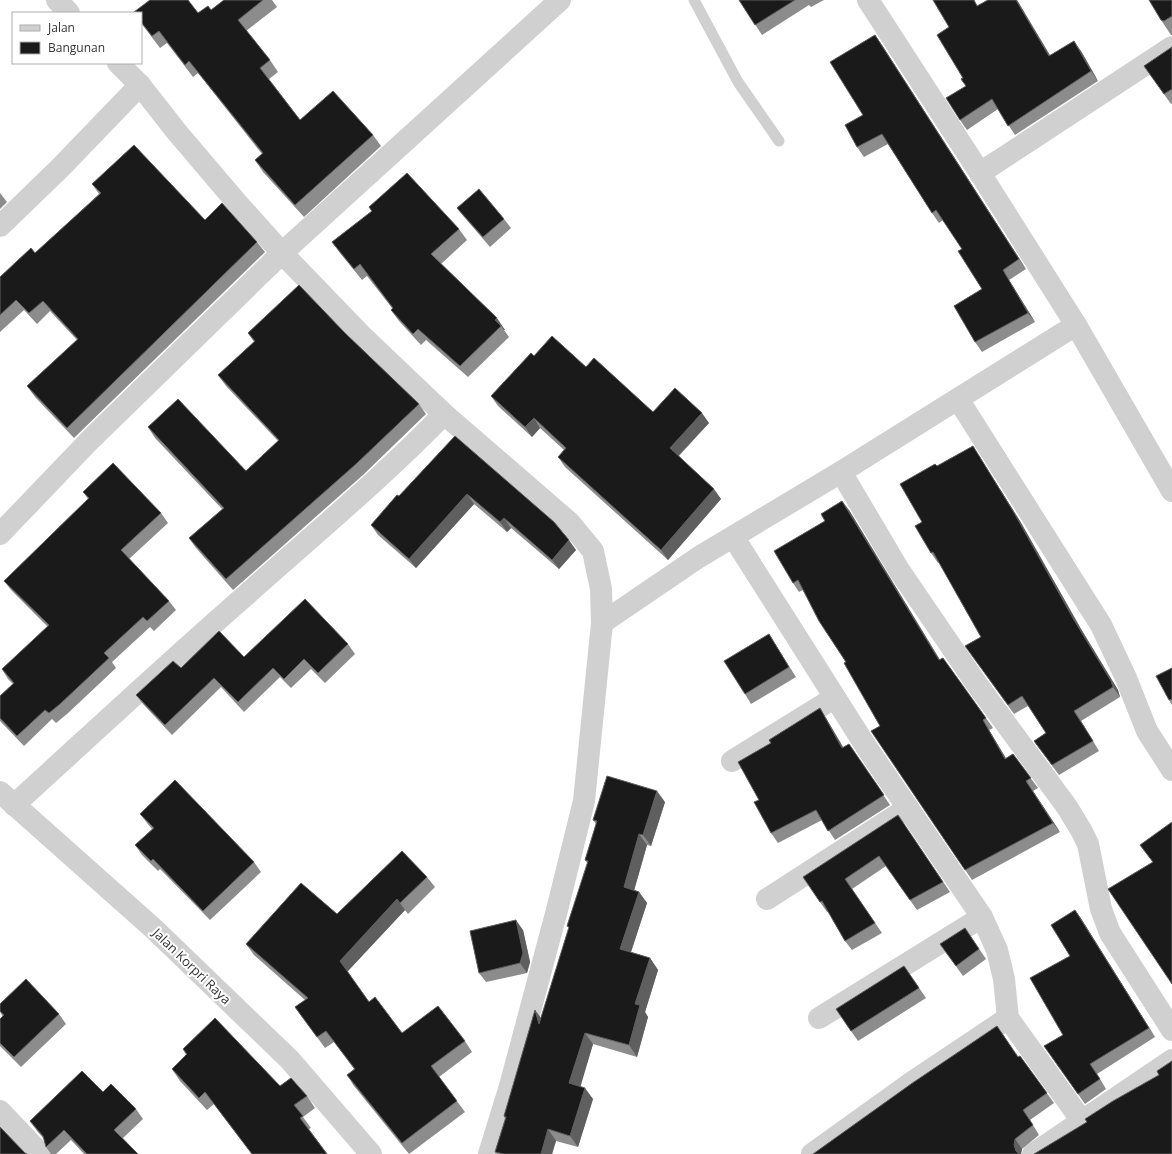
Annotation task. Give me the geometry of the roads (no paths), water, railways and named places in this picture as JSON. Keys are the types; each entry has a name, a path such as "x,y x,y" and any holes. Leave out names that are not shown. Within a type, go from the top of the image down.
{"street":[{"path":"57,0 68,12"},
{"path":"0,534 91,439 282,253 560,0"},
{"path":"868,0 1076,325 1172,491"},
{"path":"980,173 1172,46"},
{"path":"119,64 140,85 176,131 282,253 361,335 444,414 570,523 593,551 601,590 602,623 584,801 518,1056 489,1154"},
{"path":"0,226 61,167 140,85"},
{"path":"602,623 665,579 841,472 1076,325"},
{"path":"958,399 1101,625 1126,678 1138,712 1170,761"},
{"path":"7,798 184,650 421,438 444,414"},
{"path":"841,472 899,570 976,683 1078,824 1088,844 1101,909 1110,933 1172,1030"},
{"path":"734,538 834,698 982,917 997,950 1004,979 1008,1018 1082,1120"},
{"path":"732,761 834,698"},
{"name":"Jalan Korpri Raya","path":"7,798 154,930 290,1060 371,1154"},
{"path":"767,899 908,808"},
{"path":"819,1018 982,917"},
{"path":"812,1154 911,1083 1008,1018"},
{"path":"1047,1150 1082,1120 1172,1060"},
{"path":"0,1111 41,1154"}],"lane":[{"path":"694,0 738,82 779,140"}]}
